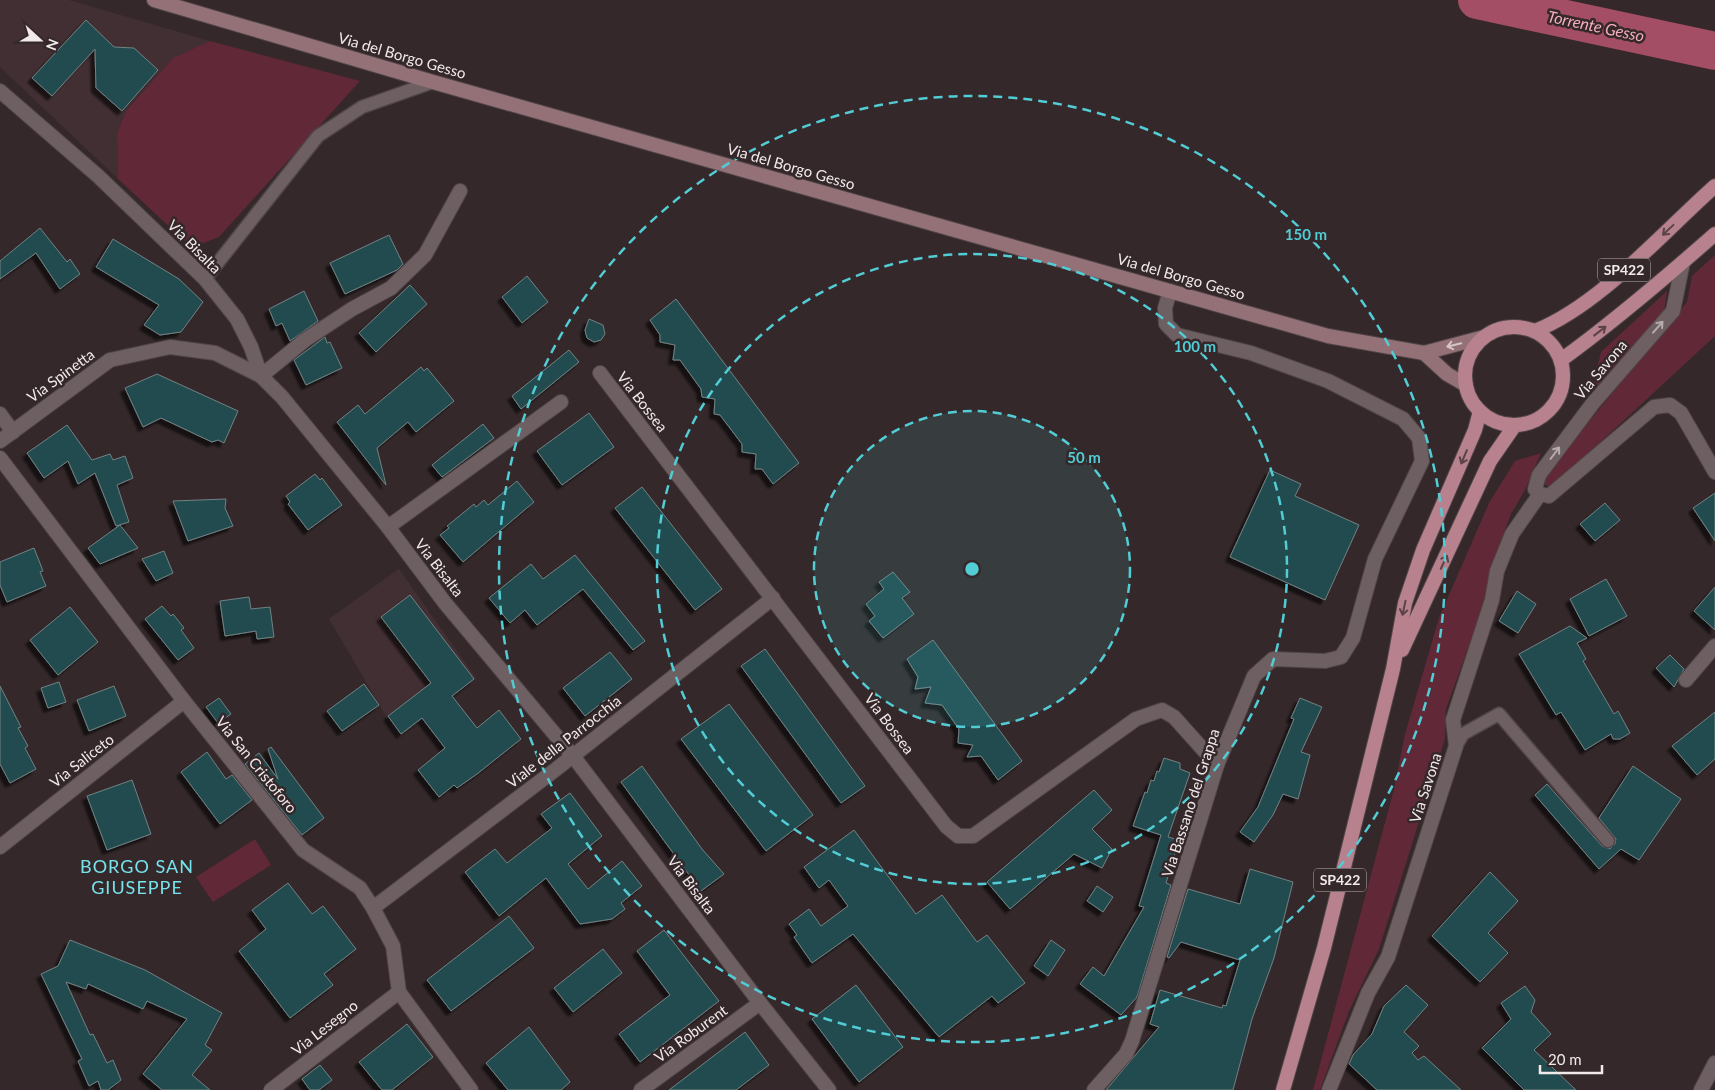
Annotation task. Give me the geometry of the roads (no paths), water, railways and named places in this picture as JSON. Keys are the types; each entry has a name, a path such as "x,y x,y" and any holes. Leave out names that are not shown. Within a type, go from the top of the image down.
{"main road":[{"name":"Via del Borgo Gesso","path":"154,0 433,82 1328,336 1424,353 1484,337"},
{"name":"SP422","path":"1535,331 1556,323 1578,308 1636,260 1715,186"},
{"name":"Via Savona","path":"1561,360 1598,333 1715,234"},
{"path":"1518,326 1535,331 1551,343 1561,360 1563,378 1559,396 1548,411 1533,422 1515,425 1502,424 1480,411 1471,399 1466,385 1466,367 1469,358 1472,350 1484,337 1500,329 1518,326"},
{"path":"1424,353 1447,374 1466,385"},
{"name":"SP422","path":"1283,1090 1324,948 1393,669 1405,604 1423,550 1475,430 1480,411"},
{"name":"SP422","path":"1393,669 1490,462 1515,425"}],"street":[{"name":"Via Bisalta","path":"0,91 98,176 205,279 236,319 251,347 261,376 282,397 388,527 445,603 572,756 760,1003 829,1090"},
{"path":"261,376 305,340 344,314 390,288 425,255 460,191"},
{"name":"Via Savona","path":"1329,1090 1368,993 1388,957 1456,746 1453,720 1492,600 1497,571 1512,534 1540,494 1536,489 1539,475 1593,403 1673,311 1683,262"},
{"name":"Via Bassano del Grappa","path":"1094,1090 1126,1054 1132,1041 1217,765 1254,676 1273,659 1325,661 1341,657 1353,638 1375,559 1422,461 1419,438 1404,419 1328,381 1251,354 1178,335 1166,324 1165,308 1170,291"},
{"name":"Via Spinetta","path":"0,441 110,360 170,348 215,353 261,376"},
{"name":"Via Bossea","path":"600,373 946,826 958,836 974,836 1136,719 1162,710 1174,717 1217,765"},
{"path":"388,527 561,402"},
{"path":"1540,494 1549,496 1654,407 1670,405 1681,413 1715,472"},
{"path":"0,414 13,432"},
{"name":"Via San Cristoforo","path":"0,458 184,701 303,850 360,888 393,946 399,992 471,1090"},
{"name":"Viale della Parrocchia","path":"373,908 572,756 773,598"},
{"path":"1686,680 1715,646"},
{"name":"Via Saliceto","path":"0,846 184,701"},
{"name":"Via Lesegno","path":"271,1090 399,992"},
{"name":"Via Roburent","path":"641,1090 760,1003"},
{"path":"1701,1090 1715,1063"}],"lane":[{"path":"205,279 318,136 362,107 433,82"},
{"path":"1456,746 1463,734 1499,714 1608,841"}],"waterway":[{"name":"Torrente Gesso","path":"1477,0 1715,51"}],"district":[{"name":"BORGO SAN GIUSEPPE","path":"137,878"}]}
